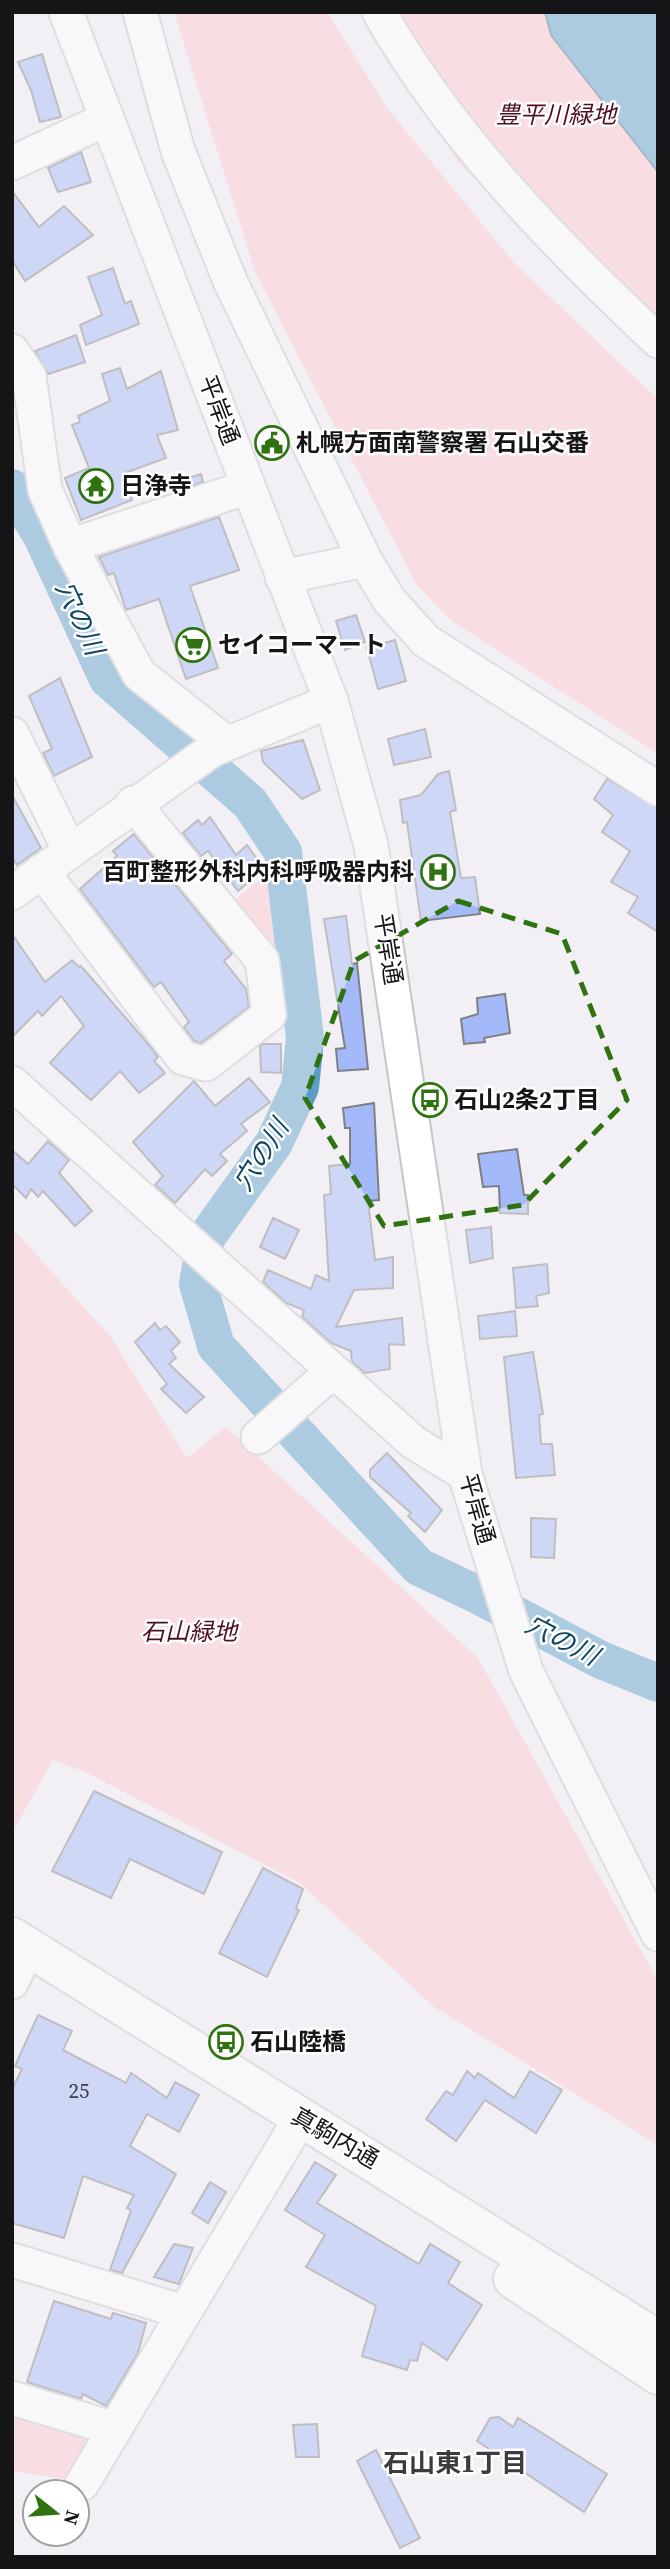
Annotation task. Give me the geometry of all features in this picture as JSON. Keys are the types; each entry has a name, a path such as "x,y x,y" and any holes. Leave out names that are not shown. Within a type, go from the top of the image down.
{"highway":[{"name":"真駒内通","path":"20,1942 300,2119 353,2147 658,2340"},
{"path":"353,2147 429,2172 658,2308"},
{"path":"353,2147 404,2206 658,2375"}],"street":[{"name":"平岸通","path":"66,12 331,701 371,845 465,1474 526,1671 582,1788 658,1934"},
{"path":"140,12 178,150 231,283 365,560 389,600 426,641 658,789"},
{"path":"379,12 398,46 472,149 576,265 658,341"},
{"path":"12,163 107,119"},
{"path":"12,351 29,376 45,490 70,546 139,674 218,746"},
{"path":"70,546 248,487"},
{"path":"282,577 365,560"},
{"path":"12,893 133,803 218,746 331,701"},
{"path":"12,734 70,851"},
{"path":"42,871 183,1058 205,1064 269,1015 262,960 133,803"},
{"path":"12,1083 413,1442 465,1474"},
{"path":"258,1437 333,1371"},
{"name":"平岸通","path":"582,1788 658,1891"},
{"path":"12,1982 20,1942"},
{"path":"86,2478 300,2119"},
{"path":"12,2260 184,2312"},
{"path":"12,2398 115,2429"}],"highlighted area":[{"path":"458,901 562,934 627,1100 523,1205 384,1226 305,1098 354,961"}],"green space":[{"path":"174,12 327,12 388,109 515,264 658,399 658,754 450,620 416,584 255,272"},
{"name":"豊平川緑地","path":"362,12 658,12 658,361 460,164"},
{"path":"268,873 277,942 268,947 232,902"},
{"name":"石山緑地","path":"12,1228 110,1336 187,1458 226,1427 478,1658 658,1981 658,2145 434,2007 300,1883 83,1771 53,1760 12,1833"},
{"path":"12,2414 91,2438 71,2478 12,2471"}],"water":[{"path":"545,12 658,12 658,172 551,35"}],"building":[{"path":"42,54 61,117 40,122 31,90 18,62"},
{"path":"81,152 91,182 58,192 48,168"},
{"path":"12,191 39,227 64,206 93,235 25,281 12,260"},
{"path":"113,268 125,304 131,301 139,324 86,345 80,325 102,315 88,277"},
{"path":"76,335 85,362 48,374 35,351"},
{"path":"120,368 127,389 161,371 178,430 157,435 166,458 125,473 132,500 81,520 65,478 89,468 72,425 80,422 78,416 110,401 102,374"},
{"path":"201,474 203,482 176,491 174,483"},
{"path":"219,517 239,570 190,586 218,668 186,679 159,599 126,610 114,573 108,575 99,557"},
{"path":"356,615 365,642 345,650 336,621"},
{"path":"395,640 406,681 378,689 367,648"},
{"path":"60,678 92,757 54,776 43,753 52,749 29,696"},
{"path":"425,729 431,757 394,765 388,739"},
{"path":"303,740 320,790 302,799 263,762 261,751"},
{"path":"449,771 456,810 450,812 461,878 475,877 480,914 421,921 407,822 403,823 400,800 421,795 438,774"},
{"path":"607,779 658,808 658,932 628,913 638,897 611,882 630,851 602,832 613,815 594,799"},
{"path":"12,795 41,848 17,865 12,857"},
{"path":"210,817 236,855 247,845 264,869 238,891 208,851 201,856 183,833 198,820 202,825"},
{"path":"134,834 232,954 224,961 246,989 249,1007 201,1043 194,1041 184,1027 189,1022 161,982 154,987 80,889 117,856 113,851"},
{"path":"346,916 352,964 357,963 368,1069 338,1071 336,1049 345,1048 324,919"},
{"path":"12,934 45,982 72,960 81,966 149,1045 158,1057 154,1061 165,1073 139,1093 120,1071 91,1100 50,1063 84,1026 61,996 42,1016 38,1011 12,1037"},
{"path":"505,994 510,1033 484,1038 485,1042 464,1044 461,1019 478,1014 477,998"},
{"path":"281,1044 281,1073 261,1072 260,1046"},
{"path":"249,1078 270,1102 241,1124 247,1131 220,1154 227,1161 212,1176 205,1169 175,1203 155,1185 163,1176 133,1142 194,1081 215,1106"},
{"path":"374,1103 379,1200 368,1201 375,1260 393,1257 393,1288 354,1290 336,1327 402,1318 404,1345 389,1344 390,1369 365,1373 352,1362 351,1351 331,1343 302,1317 304,1310 286,1303 263,1282 268,1270 311,1289 316,1275 329,1281 324,1195 331,1194 329,1166 350,1164 350,1128 345,1128 343,1108"},
{"path":"48,1141 69,1160 59,1173 92,1211 75,1226 43,1191 38,1197 31,1189 26,1198 12,1184 12,1150 28,1164"},
{"path":"517,1149 524,1195 528,1195 528,1214 500,1213 499,1186 483,1187 478,1154"},
{"path":"273,1218 299,1230 285,1259 260,1247"},
{"path":"491,1227 493,1258 470,1263 466,1230"},
{"path":"547,1264 549,1293 536,1296 538,1306 516,1308 513,1268"},
{"path":"515,1311 517,1336 480,1339 478,1316"},
{"path":"155,1323 160,1330 166,1326 180,1342 171,1351 176,1358 169,1364 204,1397 186,1413 161,1389 167,1384 135,1342"},
{"path":"533,1352 543,1414 539,1415 541,1444 552,1444 555,1475 516,1478 504,1357"},
{"path":"387,1453 442,1510 425,1532 408,1516 411,1513 370,1477 370,1470"},
{"path":"531,1518 556,1519 554,1558 531,1557"},
{"path":"94,1791 222,1852 204,1894 130,1859 111,1898 52,1871"},
{"path":"263,1868 303,1889 296,1909 299,1910 267,1977 219,1953"},
{"path":"38,2015 72,2031 63,2050 126,2083 131,2073 167,2098 175,2082 199,2095 179,2132 147,2114 130,2146 176,2174 122,2273 110,2270 131,2210 127,2208 134,2195 83,2176 64,2238 12,2223 12,2089 22,2069 15,2066"},
{"path":"467,2071 475,2078 478,2073 514,2098 530,2071 562,2090 536,2133 485,2100 456,2141 426,2119 446,2091 453,2095"},
{"path":"315,2162 336,2175 317,2203 419,2264 430,2244 460,2262 448,2283 482,2305 447,2360 422,2343 417,2361 410,2360 407,2370 362,2356 376,2306 306,2267 325,2235 285,2210"},
{"path":"210,2182 226,2192 208,2223 192,2213"},
{"path":"174,2244 193,2248 179,2284 154,2277"},
{"path":"54,2301 111,2319 113,2313 146,2323 138,2353 106,2406 83,2394 81,2399 27,2382"},
{"path":"499,2417 513,2427 518,2418 607,2474 584,2512 477,2441 490,2418"},
{"path":"317,2424 319,2457 296,2457 293,2425"},
{"path":"376,2450 420,2538 400,2548 357,2461"}],"waterway":[{"name":"穴の川","path":"12,488 41,534 108,679 250,803 283,852 305,1038 300,1087 274,1143 206,1238 198,1284 216,1346 419,1567 601,1660 658,1683"}],"place":[{"name":"札幌方面南警察署 石山交番","path":"272,443"},
{"name":"日浄寺","path":"96,486"},
{"name":"セイコーマート","path":"193,645"},
{"name":"百町整形外科内科呼吸器内科","path":"438,872"},
{"name":"石山2条2丁目","path":"430,1100"},
{"name":"石山陸橋","path":"226,2042"}],"district":[{"name":"石山東1丁目","path":"455,2463"}]}
